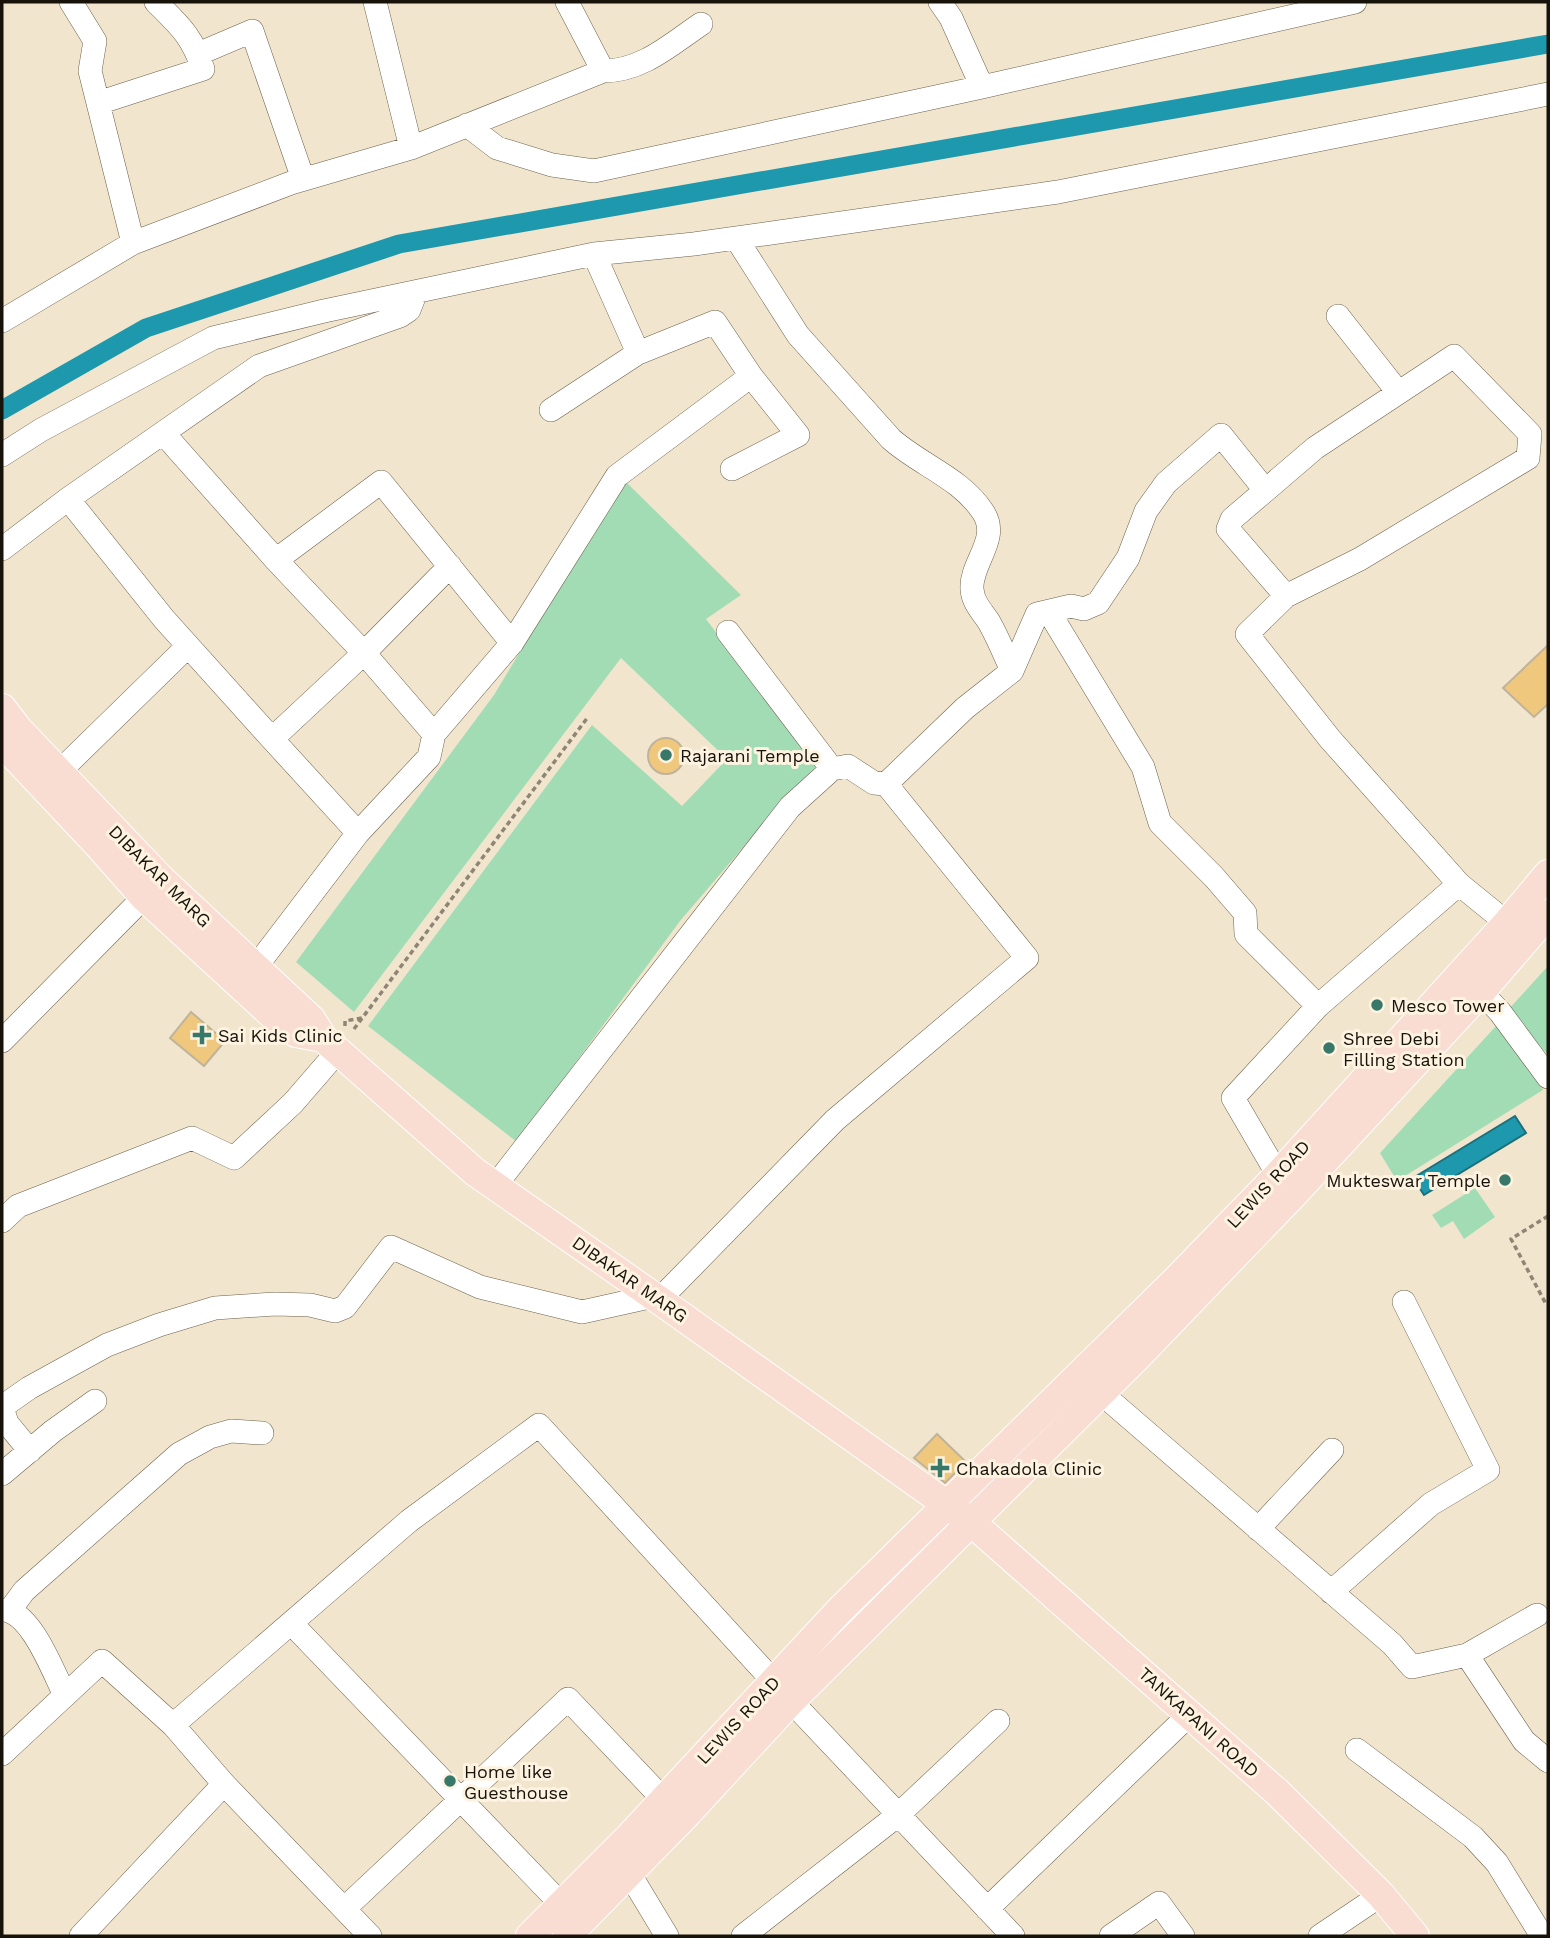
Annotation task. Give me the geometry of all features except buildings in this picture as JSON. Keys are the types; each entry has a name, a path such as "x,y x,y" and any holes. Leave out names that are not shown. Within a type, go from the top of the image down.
{"main road":[{"name":"DIBAKAR MARG","path":"2,708 161,879 311,1019 340,1037 475,1172 959,1513"},
{"name":"DIBAKAR MARG","path":"2,746 99,846 144,897 278,1020 296,1033 340,1037"},
{"name":"LEWIS ROAD","path":"959,1513 973,1480 1176,1280 1278,1175 1507,923 1548,874"},
{"name":"LEWIS ROAD","path":"530,1936 664,1800 783,1692 959,1513 997,1494 1101,1393 1291,1197 1481,992 1548,914"},
{"name":"TANKAPANI ROAD","path":"959,1513 1277,1792 1381,1895 1415,1936"},
{"name":"LEWIS ROAD","path":"567,1936 629,1873 783,1692"}],"street":[{"path":"71,2 95,41 90,71 132,243"},
{"path":"98,103 203,69 186,32 156,2"},
{"path":"375,2 411,148"},
{"path":"567,2 603,71"},
{"path":"940,2 951,18 982,87"},
{"path":"467,125 497,148 552,165 594,171 982,87 1355,2"},
{"path":"2,321 132,243 303,179 411,148 603,71 619,71 642,64 701,24"},
{"path":"198,54 252,31 303,179"},
{"path":"2,455 41,430 213,338 594,254 736,238 1058,192 1548,94"},
{"path":"736,238 798,335 891,439 905,452 935,467 985,514 988,523 987,544 972,583 972,594 1000,643 1012,671"},
{"path":"594,254 638,353"},
{"path":"2,549 68,499 259,366 406,313 413,304 416,292"},
{"path":"1338,316 1398,392"},
{"path":"551,410 638,353 715,322 751,376 798,435 732,469"},
{"path":"1286,596 1228,529 1232,519 1315,448 1398,392 1454,356 1531,434 1528,458 1360,559 1286,596 1247,635 1329,739 1459,884 1507,923"},
{"path":"256,968 358,833 429,757 434,734 512,643 617,476 751,376"},
{"path":"164,434 276,560 364,653 434,734"},
{"path":"886,784 965,708 1012,671 1037,614 1070,606 1084,608 1098,603 1128,558 1146,511 1166,483 1221,435 1265,490"},
{"path":"276,560 381,482 512,643"},
{"path":"68,499 188,646 358,833"},
{"path":"272,739 364,653 450,566"},
{"path":"1049,612 1143,767 1160,823 1214,877 1245,913 1246,934 1318,1006"},
{"path":"728,632 832,769"},
{"path":"60,771 188,646"},
{"path":"30,1451 7,1423 2,1407 29,1388 107,1345 215,1308 275,1304 310,1305 335,1311 345,1307 391,1247 480,1287 582,1312 657,1298 835,1120 1027,958 886,784 874,783 848,766 832,769 790,807 495,1186"},
{"path":"1278,1175 1233,1098 1318,1006 1459,884"},
{"path":"2,1041 144,897"},
{"path":"1481,992 1500,1012 1548,1077"},
{"path":"2,1221 18,1206 192,1138 234,1158 293,1103 340,1037"},
{"path":"1331,1592 1431,1504 1488,1470 1404,1302"},
{"path":"1101,1393 1392,1644 1412,1667 1467,1655 1537,1615"},
{"path":"2,1474 95,1401"},
{"path":"173,1725 409,1521 539,1426 783,1692 1013,1936"},
{"path":"65,1695 30,1629 20,1615 6,1610 23,1591 179,1454 210,1437 231,1431 262,1433"},
{"path":"1258,1529 1332,1450"},
{"path":"292,1624 562,1905"},
{"path":"1467,1655 1524,1741 1548,1760"},
{"path":"2,1754 102,1661 173,1725 224,1784 370,1936"},
{"path":"344,1909 568,1699 664,1800"},
{"path":"987,1909 1190,1714"},
{"path":"743,1936 898,1815 998,1721"},
{"path":"1357,1750 1473,1837 1497,1863 1542,1936"},
{"path":"81,1936 224,1784"},
{"path":"629,1873 667,1936"},
{"path":"1320,1936 1381,1895"},
{"path":"1111,1936 1159,1903 1182,1936"}],"path":[{"path":"340,1037 362,1018 588,717"},
{"path":"340,1037 345,1021 362,1018"},
{"path":"1548,1216 1511,1239 1546,1304 1548,1303"}],"green space":[{"path":"627,483 741,595 706,619 818,767 793,789 680,921 517,1142 368,1026 592,725 682,806 727,759 621,658 354,1012 296,962 494,695 597,524"},
{"path":"1548,966 1548,1055 1508,1010"},
{"path":"1496,1026 1543,1090 1397,1181 1380,1153"},
{"path":"1475,1188 1495,1217 1464,1239 1453,1221 1441,1228 1432,1215"}],"water":[{"path":"1515,1116 1526,1133 1424,1195 1413,1178"}],"waterway":[{"path":"2,410 146,328 399,244 1548,44"}],"place":[{"name":"Rajarani Temple","path":"666,755"},
{"name":"Mesco Tower","path":"1377,1005"},
{"name":"Sai Kids Clinic","path":"202,1035"},
{"name":"Shree Debi Filling Station","path":"1329,1048"},
{"name":"Mukteswar Temple","path":"1505,1180"},
{"name":"Chakadola Clinic","path":"940,1468"},
{"name":"Home like Guesthouse","path":"450,1781"}]}
